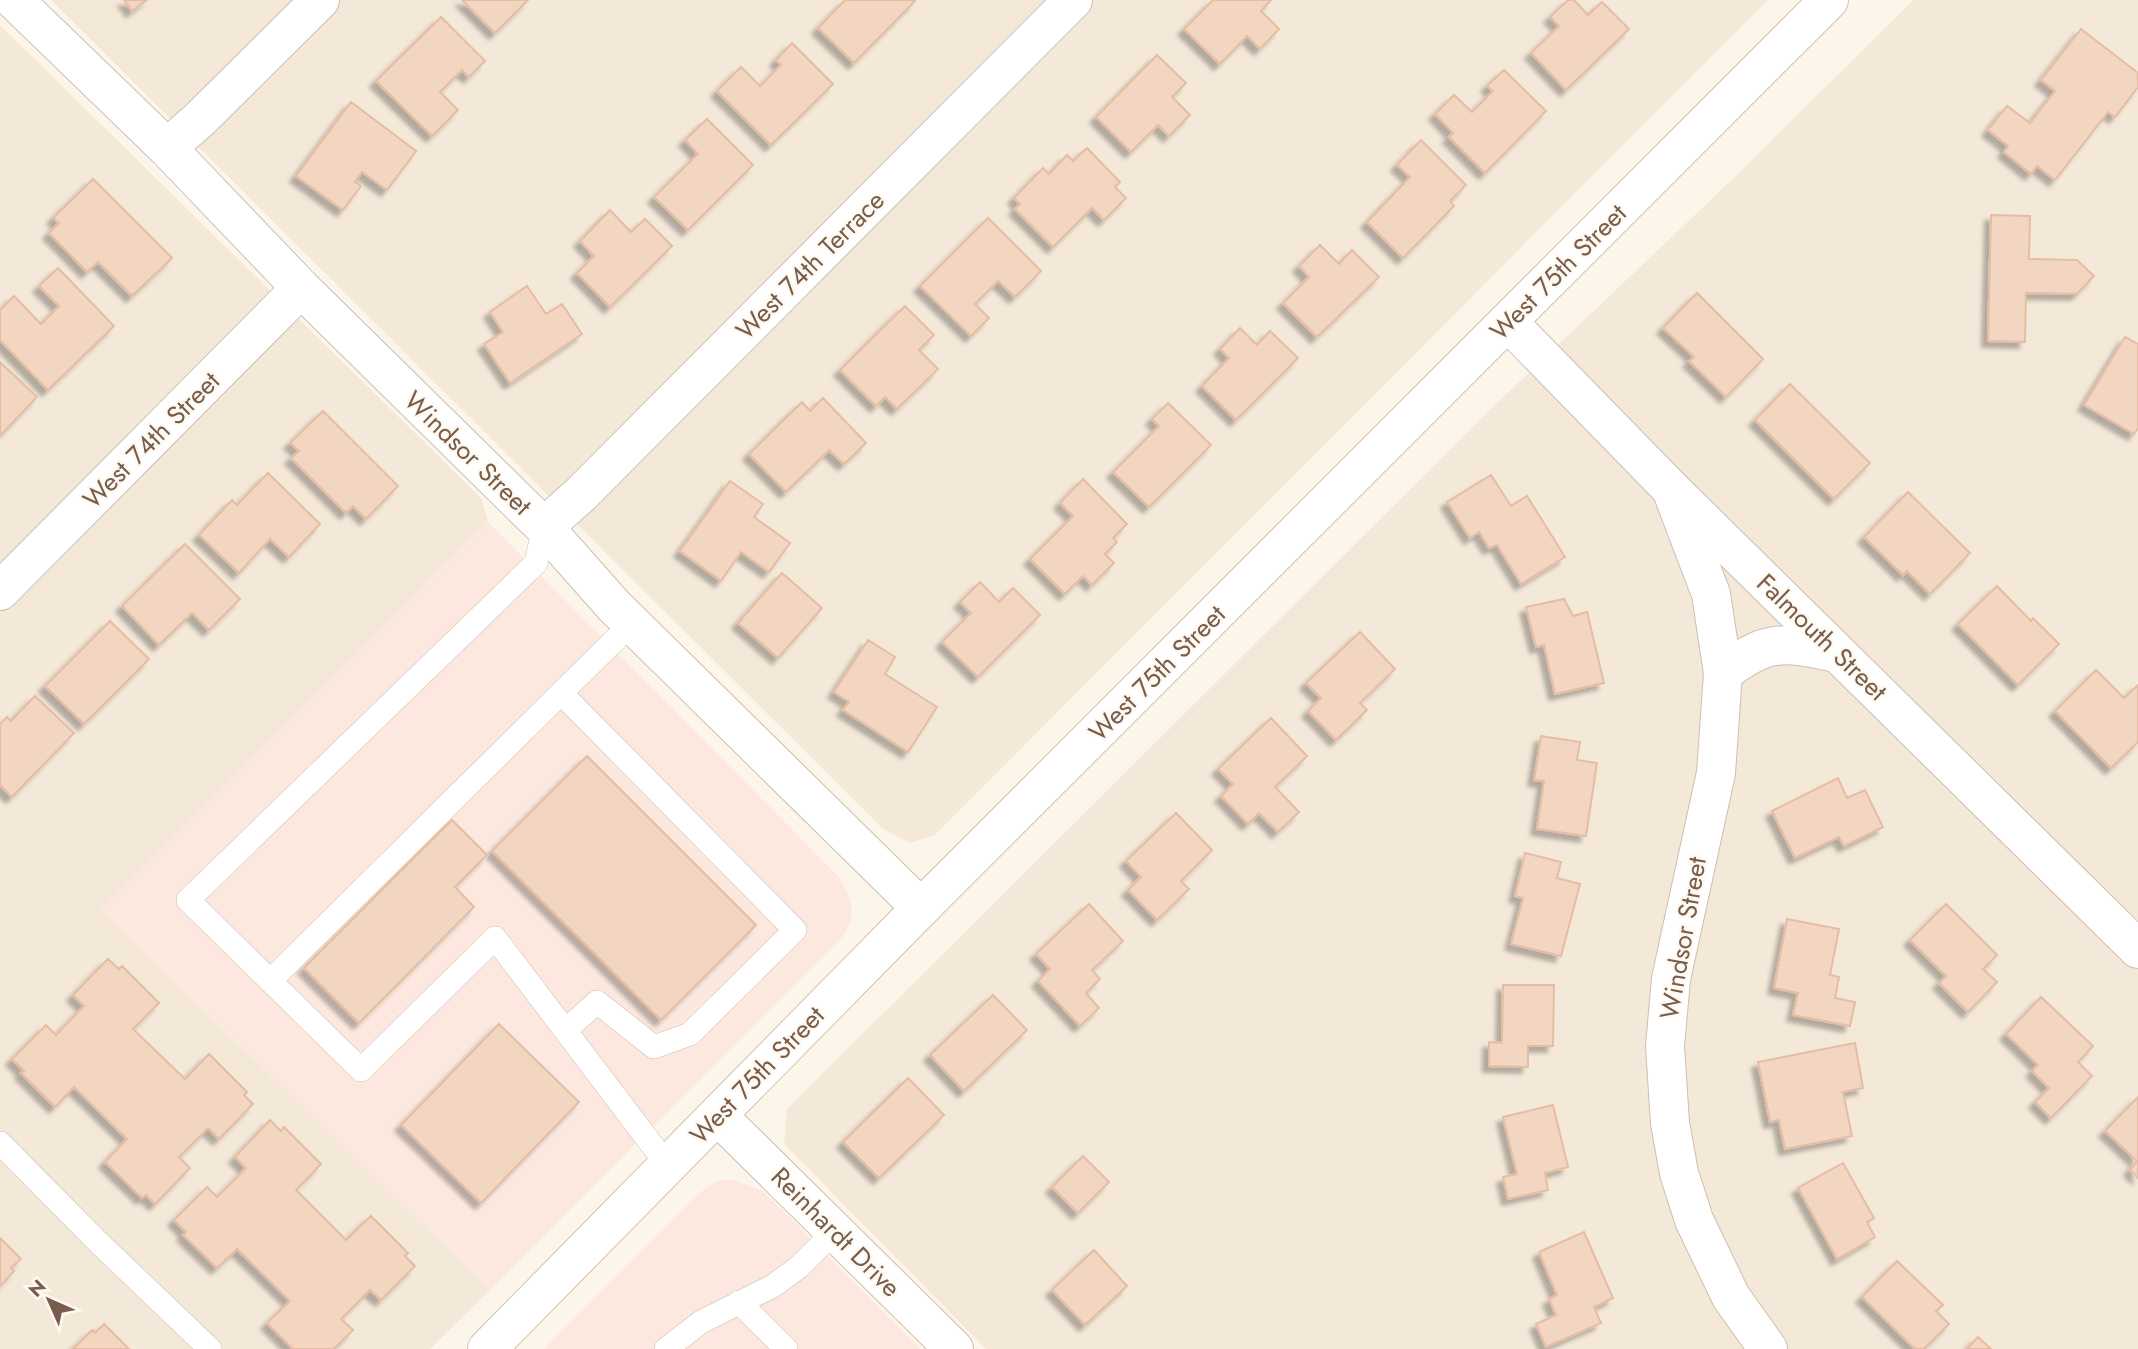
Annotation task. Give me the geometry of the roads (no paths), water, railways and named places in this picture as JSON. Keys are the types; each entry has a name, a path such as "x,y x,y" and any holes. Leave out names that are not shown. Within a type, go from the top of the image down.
{"street":[{"name":"Windsor Street","path":"14,0 167,148 301,288 544,527 631,624 921,908"},
{"path":"167,148 199,120 320,0"},
{"name":"West 74th Terrace","path":"544,527 601,474 1073,0"},
{"name":"West 75th Street","path":"487,1349 921,908 1829,0"},
{"name":"West 74th Street","path":"0,591 301,288"},
{"name":"Falmouth Street","path":"1508,322 1836,653 2138,948"},
{"name":"Windsor Street","path":"1671,489 1711,594 1723,673 1716,773 1671,979 1665,1046 1670,1123 1679,1172 1694,1220 1731,1297 1768,1349"},
{"path":"1723,673 1747,654 1777,645 1801,646 1836,653"},
{"name":"Reinhardt Drive","path":"718,1116 954,1349"}],"lane":[{"path":"544,527 536,563 188,900 361,1070 495,938 668,1166"},
{"path":"270,981 631,624"},
{"path":"562,694 795,930 690,1034 654,1047 597,1002 566,1030"},
{"path":"0,1143 209,1349"},
{"path":"666,1349 701,1322 782,1279 835,1231"},
{"path":"739,1302 786,1349"}]}
